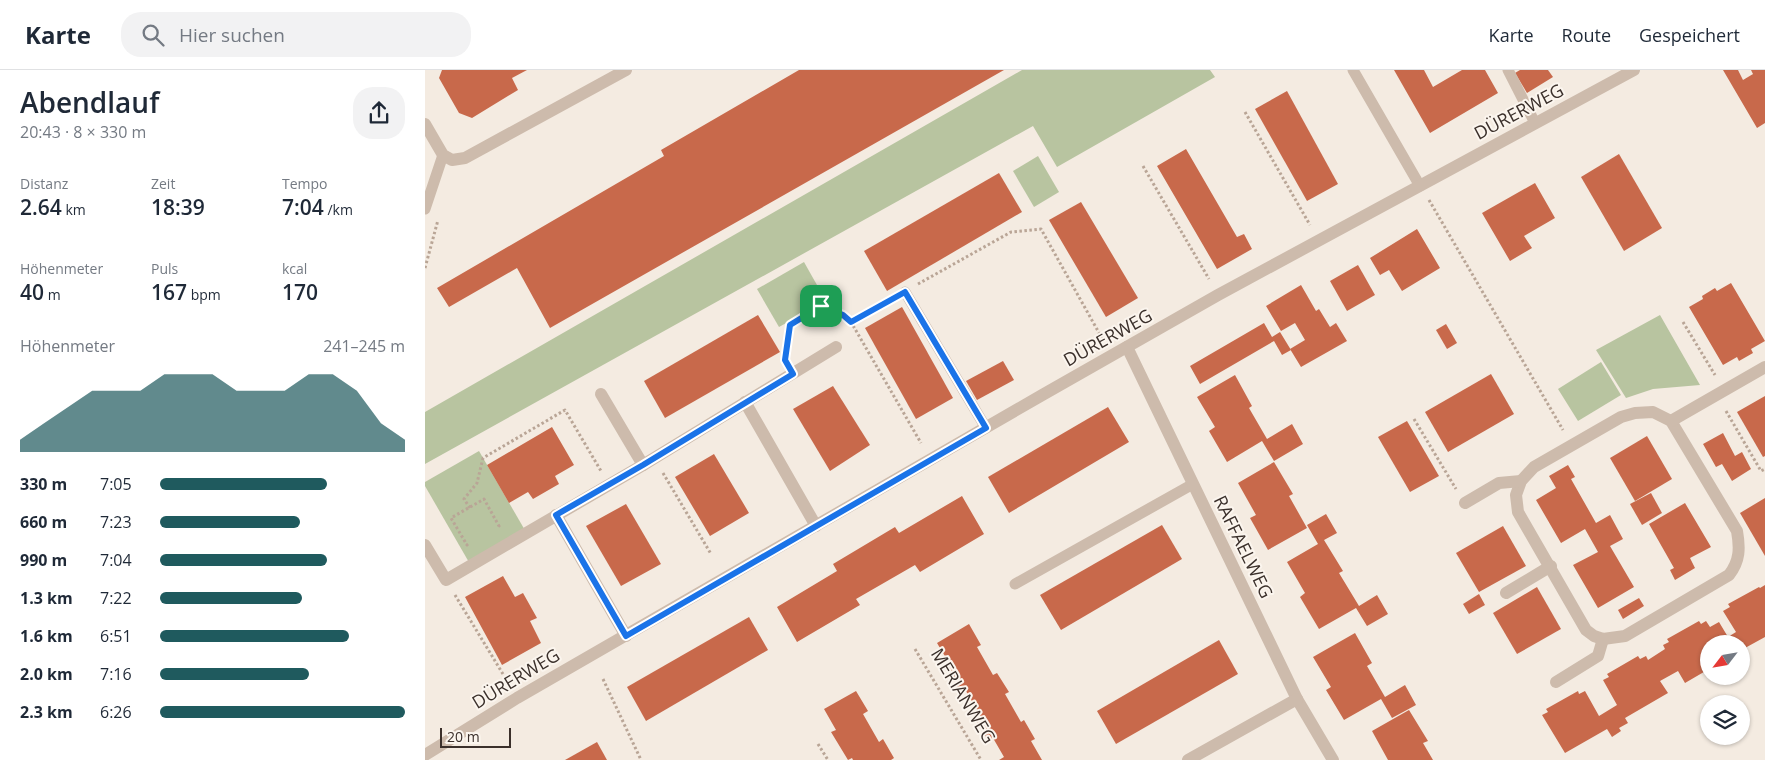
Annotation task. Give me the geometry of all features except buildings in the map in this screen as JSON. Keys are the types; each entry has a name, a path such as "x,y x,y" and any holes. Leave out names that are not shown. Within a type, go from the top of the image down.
{"street":[{"path":"425,124 443,155 452,160 465,158 626,70"},
{"name":"DÜRERWEG","path":"425,755 517,698 1218,295 1634,70"},
{"path":"425,545 446,580 648,462 836,347"},
{"name":"RAFFAELWEG","path":"1127,347 1297,699 1333,760"},
{"path":"1671,421 1765,367"},
{"path":"601,394 648,462"},
{"path":"745,402 816,526"},
{"path":"1653,412 1671,421 1737,531 1740,546 1736,566 1729,575 1625,636 1603,639 1594,636 1586,630 1551,566 1518,512 1516,495 1521,481 1533,468 1621,417 1635,413 1653,412"},
{"path":"1465,503 1499,483 1521,481"},
{"path":"556,515 626,636"},
{"path":"1506,593 1551,566"},
{"path":"1556,682 1598,656 1603,639"},
{"path":"1188,760 1297,699"}],"lane":[{"path":"1353,70 1420,186"},
{"path":"1508,70 1535,124"},
{"path":"425,209 443,155"},
{"path":"905,292 986,428"},
{"path":"1015,584 1193,484"}],"path":[{"path":"1245,112 1310,225"},
{"path":"1143,166 1209,280"},
{"path":"1420,186 1572,446"},
{"path":"851,322 1011,232 1041,229 1103,340"},
{"path":"793,374 785,360 790,325 821,306 843,315 851,322 921,443"},
{"path":"1683,322 1761,471 1765,469"},
{"path":"470,508 464,499 477,483 483,458 565,410 609,485"},
{"path":"1414,419 1465,503"},
{"path":"648,462 711,554"},
{"path":"473,541 467,545 451,518 484,499 499,526 485,534 494,551"},
{"path":"446,580 512,689"},
{"name":"MERIANWEG","path":"915,649 981,760"},
{"path":"603,679 641,760"},
{"path":"818,744 827,760"}],"green space":[{"path":"1022,70 1210,70 1215,77 1057,167 1033,126 425,464 425,412"},
{"path":"1038,156 1059,192 1034,207 1013,171"},
{"path":"804,262 826,301 779,327 757,289"},
{"path":"1660,315 1700,385 1653,389 1626,398 1596,350"},
{"path":"1601,362 1621,395 1578,421 1558,389"},
{"path":"479,451 526,532 470,564 425,486 425,482"}],"route":[{"path":"905,292 986,428 626,636 556,515 643,465 793,374 785,360 790,325 821,306 843,315 851,322 905,292"}]}
